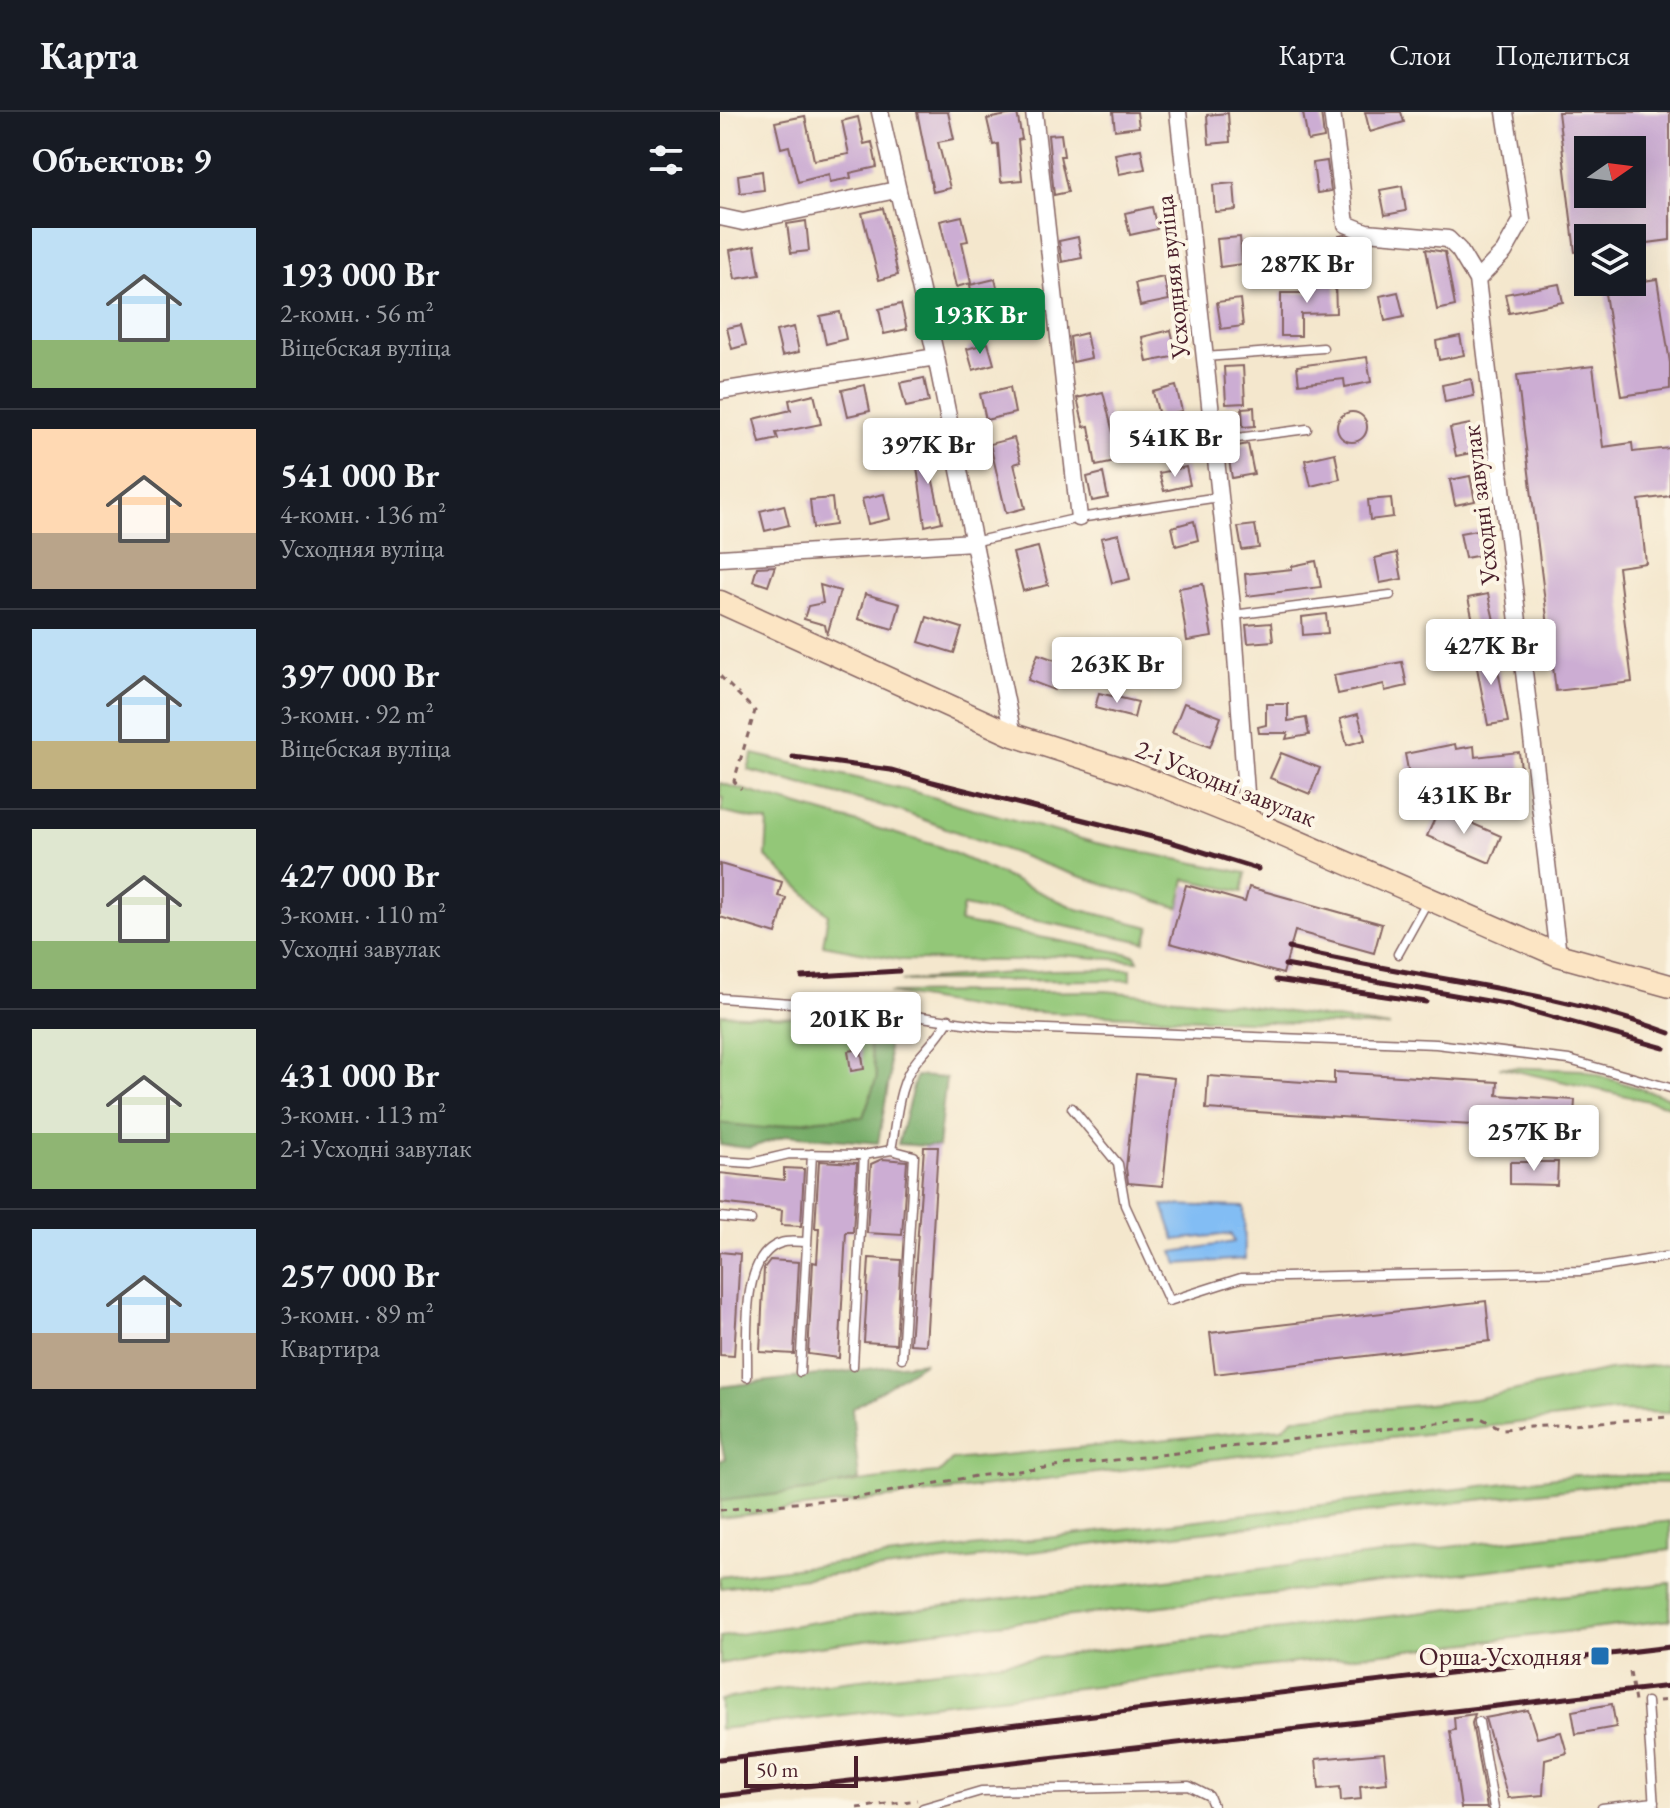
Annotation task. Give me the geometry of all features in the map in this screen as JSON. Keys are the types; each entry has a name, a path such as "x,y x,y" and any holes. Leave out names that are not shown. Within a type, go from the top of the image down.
{"street":[{"path":"880,112 936,357 1013,735"},
{"path":"1034,112 1079,518"},
{"name":"Усходняя вуліца","path":"1178,112 1233,615 1248,820"},
{"path":"1332,112 1346,224 1366,232 1448,239 1459,250 1477,280 1504,252 1522,220 1505,112"},
{"path":"720,217 743,222 896,190"},
{"name":"Усходні завулак","path":"1477,280 1558,955"},
{"path":"720,391 936,357"},
{"path":"720,558 973,542"},
{"name":"2-і Усходні завулак","path":"720,602 1013,735 1129,772 1248,820 1558,955 1670,986"}],"lane":[{"path":"1204,357 1323,348"},
{"path":"1213,441 1307,429"},
{"path":"973,542 1079,518 1219,497"},
{"path":"1233,615 1390,595"},
{"path":"1398,954 1428,899"},
{"path":"720,998 860,1008 991,1027 1436,1044 1569,1060 1670,1088"},
{"path":"891,1150 902,1088 917,1060 936,1042 949,1019"},
{"path":"1072,1108 1118,1164 1125,1205 1169,1301 1241,1278 1581,1271 1670,1256"},
{"path":"720,1161 751,1163 789,1154 864,1155 891,1150 914,1156 902,1358"},
{"path":"800,1372 812,1154"},
{"path":"853,1366 864,1155"},
{"path":"720,1217 751,1220"},
{"path":"747,1377 751,1276 759,1259 781,1243 807,1242"},
{"path":"1602,1808 1654,1805 1647,1702"},
{"path":"1479,1722 1494,1808"},
{"path":"923,1808 981,1791 1189,1786 1209,1796 1214,1808"}],"path":[{"path":"720,676 755,711 734,781 741,789"},
{"path":"720,1510 860,1497 976,1476 1481,1418 1502,1429 1670,1417"},
{"path":"1630,1672 1633,1702 1647,1702"}],"green space":[{"path":"753,754 904,789 1096,843 1246,873 1242,892 1185,879 1179,908 1057,869 897,810 748,770"},
{"path":"720,783 938,846 1077,909 1150,927 1145,942 963,906 960,922 1135,955 1138,961 1059,955 1017,961 902,960 823,945 828,914 766,857 768,822 721,812 724,798 720,797"},
{"path":"1131,969 1131,980 901,981 1051,970"},
{"path":"1106,991 1235,1004 1390,1027 990,1010 889,993"},
{"path":"720,1014 886,1021 887,1036 869,1038 877,1077 863,1117 819,1119 764,1129 720,1123"},
{"path":"887,1036 890,1076 878,1143 787,1135 750,1148 720,1145 720,1123 764,1128 819,1119 863,1117 877,1077 868,1042"},
{"path":"1499,1067 1582,1070 1670,1098 1670,1106"},
{"path":"916,1076 946,1078 938,1147 898,1144"},
{"path":"925,1362 852,1409 859,1480 815,1490 720,1501 720,1460 725,1459 720,1438 720,1387"},
{"path":"1670,1364 1670,1413 1618,1411 720,1518 720,1501 939,1473 952,1460 1282,1428 1294,1418 1475,1399 1609,1370"},
{"path":"1574,1475 1670,1475 1670,1483 1623,1483 720,1588 720,1577"},
{"path":"1670,1521 1670,1550 925,1632 790,1650 720,1664 720,1637 834,1619"},
{"path":"1670,1583 1670,1620 720,1729 720,1700 777,1689"}],"water":[{"path":"1163,1205 1244,1207 1245,1259 1178,1264 1173,1252 1234,1242 1231,1234 1175,1240"}],"building":[{"path":"917,112 948,112 954,139 938,142 950,188 933,192"},
{"path":"1113,112 1137,112 1139,127 1115,130"},
{"path":"1321,112 1324,138 1308,141 1303,113"},
{"path":"1365,112 1401,112 1404,122 1370,132"},
{"path":"1558,112 1670,112 1670,240 1646,243 1646,224 1574,224 1574,244"},
{"path":"1017,113 1022,139 1018,140 1022,180 1001,182 998,144 993,145 987,119"},
{"path":"1228,113 1230,142 1209,144 1207,115"},
{"path":"805,116 814,160 849,154 842,121 858,117 864,144 872,142 877,167 850,173 851,178 830,182 829,174 798,182 789,146 781,148 775,122"},
{"path":"1061,134 1064,156 1060,156 1068,192 1054,195 1048,135"},
{"path":"1141,149 1145,169 1119,174 1115,154"},
{"path":"1327,161 1331,191 1317,193 1313,163"},
{"path":"762,171 764,190 740,193 738,175"},
{"path":"1234,183 1236,210 1215,212 1213,185"},
{"path":"1402,186 1406,211 1385,215 1380,190"},
{"path":"1152,207 1157,229 1130,235 1125,213"},
{"path":"883,208 898,275 879,280 862,213"},
{"path":"962,216 968,241 962,242 971,283 956,287 940,221"},
{"path":"806,221 809,251 791,253 787,224"},
{"path":"1339,236 1353,238 1354,253 1340,254"},
{"path":"1078,237 1082,258 1062,262 1059,241"},
{"path":"1240,237 1242,264 1220,267 1217,239"},
{"path":"755,245 760,275 735,279 730,250"},
{"path":"1426,249 1445,252 1455,306 1437,310"},
{"path":"1164,277 1169,300 1140,306 1135,283"},
{"path":"1335,278 1336,313 1301,314 1301,336 1281,336 1281,293 1313,293 1312,279"},
{"path":"995,279 1000,299 974,305 970,285"},
{"path":"1657,279 1670,363 1670,389 1621,396 1605,296 1646,296 1646,281"},
{"path":"1559,284 1563,302 1509,313 1505,294"},
{"path":"1398,292 1404,317 1385,321 1380,296"},
{"path":"1240,299 1243,326 1221,329 1217,302"},
{"path":"901,304 907,329 884,334 879,309"},
{"path":"840,312 846,339 826,344 820,316"},
{"path":"741,325 746,345 732,349 727,328"},
{"path":"794,327 799,352 782,356 776,331"},
{"path":"1171,330 1177,356 1147,362 1142,337"},
{"path":"1086,333 1091,358 1073,362 1070,337"},
{"path":"1460,336 1464,355 1439,360 1436,341"},
{"path":"988,343 994,364 973,370 967,349"},
{"path":"1367,357 1371,382 1345,387 1344,379 1299,384 1297,366"},
{"path":"1243,366 1245,403 1226,404 1224,367"},
{"path":"1593,366 1603,447 1632,443 1633,452 1670,448 1670,496 1639,500 1646,563 1618,567 1632,682 1556,691 1517,375"},
{"path":"924,378 929,402 906,407 900,383"},
{"path":"1471,379 1474,396 1445,402 1442,385"},
{"path":"865,385 870,411 848,416 842,390"},
{"path":"1176,386 1182,411 1159,416 1153,392"},
{"path":"1010,387 1015,413 986,420 980,394"},
{"path":"1103,392 1120,461 1096,466 1089,426 1084,427 1077,398"},
{"path":"814,394 821,424 776,433 778,439 760,443 754,419 791,410 789,400"},
{"path":"1254,407 1255,426 1243,427 1242,408"},
{"path":"1352,412 1363,416 1367,427 1363,438 1352,442 1341,438 1337,427 1341,416"},
{"path":"1195,415 1199,432 1179,436 1175,420"},
{"path":"1470,424 1476,452 1456,456 1450,428"},
{"path":"1014,438 1021,462 1014,464 1025,508 1006,513 990,444"},
{"path":"1248,444 1254,474 1232,478 1227,448"},
{"path":"932,448 937,471 931,472 942,522 925,526 915,452"},
{"path":"1335,453 1340,479 1311,486 1305,460"},
{"path":"1186,467 1190,485 1164,491 1159,473"},
{"path":"1103,473 1108,498 1092,501 1087,477"},
{"path":"1470,476 1475,501 1455,505 1450,480"},
{"path":"884,494 890,519 868,524 862,499"},
{"path":"832,498 835,525 813,528 810,500"},
{"path":"1391,498 1393,517 1370,520 1368,500"},
{"path":"784,505 789,525 765,531 760,511"},
{"path":"1194,521 1198,540 1176,546 1172,527"},
{"path":"1255,525 1259,548 1242,550 1238,527"},
{"path":"1482,529 1487,554 1465,558 1460,533"},
{"path":"1119,534 1130,579 1112,583 1101,538"},
{"path":"1038,547 1048,585 1023,591 1013,553"},
{"path":"1397,553 1402,579 1380,583 1375,558"},
{"path":"1316,561 1321,587 1247,596 1245,574 1292,569 1292,566"},
{"path":"775,566 768,586 753,581 757,567"},
{"path":"1203,584 1212,637 1187,641 1179,588"},
{"path":"820,585 840,591 827,635 825,625 804,619 808,606 823,603"},
{"path":"865,594 900,604 893,629 858,619"},
{"path":"1488,594 1495,625 1475,630 1468,598"},
{"path":"1326,614 1328,633 1303,635 1302,617"},
{"path":"927,617 962,628 954,653 919,642"},
{"path":"1271,623 1273,641 1248,643 1246,625"},
{"path":"1494,649 1508,722 1488,725 1474,652"},
{"path":"1038,654 1064,663 1054,690 1028,680"},
{"path":"1402,662 1407,686 1385,691 1384,684 1338,694 1334,675"},
{"path":"1099,693 1138,702 1134,718 1095,708"},
{"path":"1184,703 1221,717 1210,747 1172,733"},
{"path":"1266,704 1288,704 1288,721 1306,718 1309,735 1286,739 1288,733 1259,733 1258,727 1266,725"},
{"path":"1358,714 1365,740 1347,745 1340,719"},
{"path":"1455,744 1456,749 1474,746 1475,757 1519,752 1522,777 1484,782 1486,799 1468,801 1466,775 1429,779 1429,782 1411,785 1405,754"},
{"path":"1281,753 1320,768 1310,794 1270,778"},
{"path":"1439,809 1501,836 1490,863 1427,836"},
{"path":"720,864 782,882 778,896 786,898 776,934 720,917"},
{"path":"1186,885 1245,902 1249,887 1382,924 1374,953 1295,931 1283,974 1170,943"},
{"path":"861,1049 864,1069 851,1071 848,1051"},
{"path":"1334,1072 1498,1082 1497,1095 1575,1100 1573,1131 1206,1109 1208,1076 1334,1084"},
{"path":"1136,1074 1174,1078 1163,1186 1128,1183 1126,1168"},
{"path":"924,1147 938,1147 926,1345 910,1344"},
{"path":"882,1159 907,1161 902,1235 867,1233 871,1164"},
{"path":"819,1161 857,1163 853,1232 846,1232 839,1358 808,1354 813,1262 817,1263 819,1228 815,1228"},
{"path":"1510,1162 1558,1162 1557,1185 1510,1184"},
{"path":"784,1168 804,1169 801,1226 781,1225 782,1210 720,1203 720,1173 784,1180"},
{"path":"720,1252 740,1254 734,1356 720,1355"},
{"path":"869,1258 901,1260 896,1344 864,1342"},
{"path":"770,1260 799,1262 794,1354 760,1352 764,1268"},
{"path":"1486,1301 1490,1341 1215,1374 1210,1333"},
{"path":"1612,1704 1616,1727 1576,1734 1572,1711"},
{"path":"1528,1710 1537,1738 1561,1732 1567,1753 1545,1759 1543,1795 1508,1798 1485,1718"},
{"path":"1475,1714 1472,1723 1487,1808 1461,1808 1450,1731 1455,1730 1454,1717"},
{"path":"1384,1753 1387,1783 1360,1786 1361,1799 1341,1801 1340,1787 1319,1789 1316,1759"}],"railway":[{"path":"793,757 891,770 943,785"},
{"path":"933,782 1168,841 1258,869"},
{"path":"1289,948 1577,1005 1670,1033"},
{"path":"1285,965 1505,1004 1664,1048"},
{"path":"802,977 899,971"},
{"path":"1276,980 1426,1002"},
{"path":"720,1759 1670,1647"},
{"path":"720,1796 1670,1686"}],"place":[{"name":"Орша-Усходняя","path":"1600,1656"}]}
